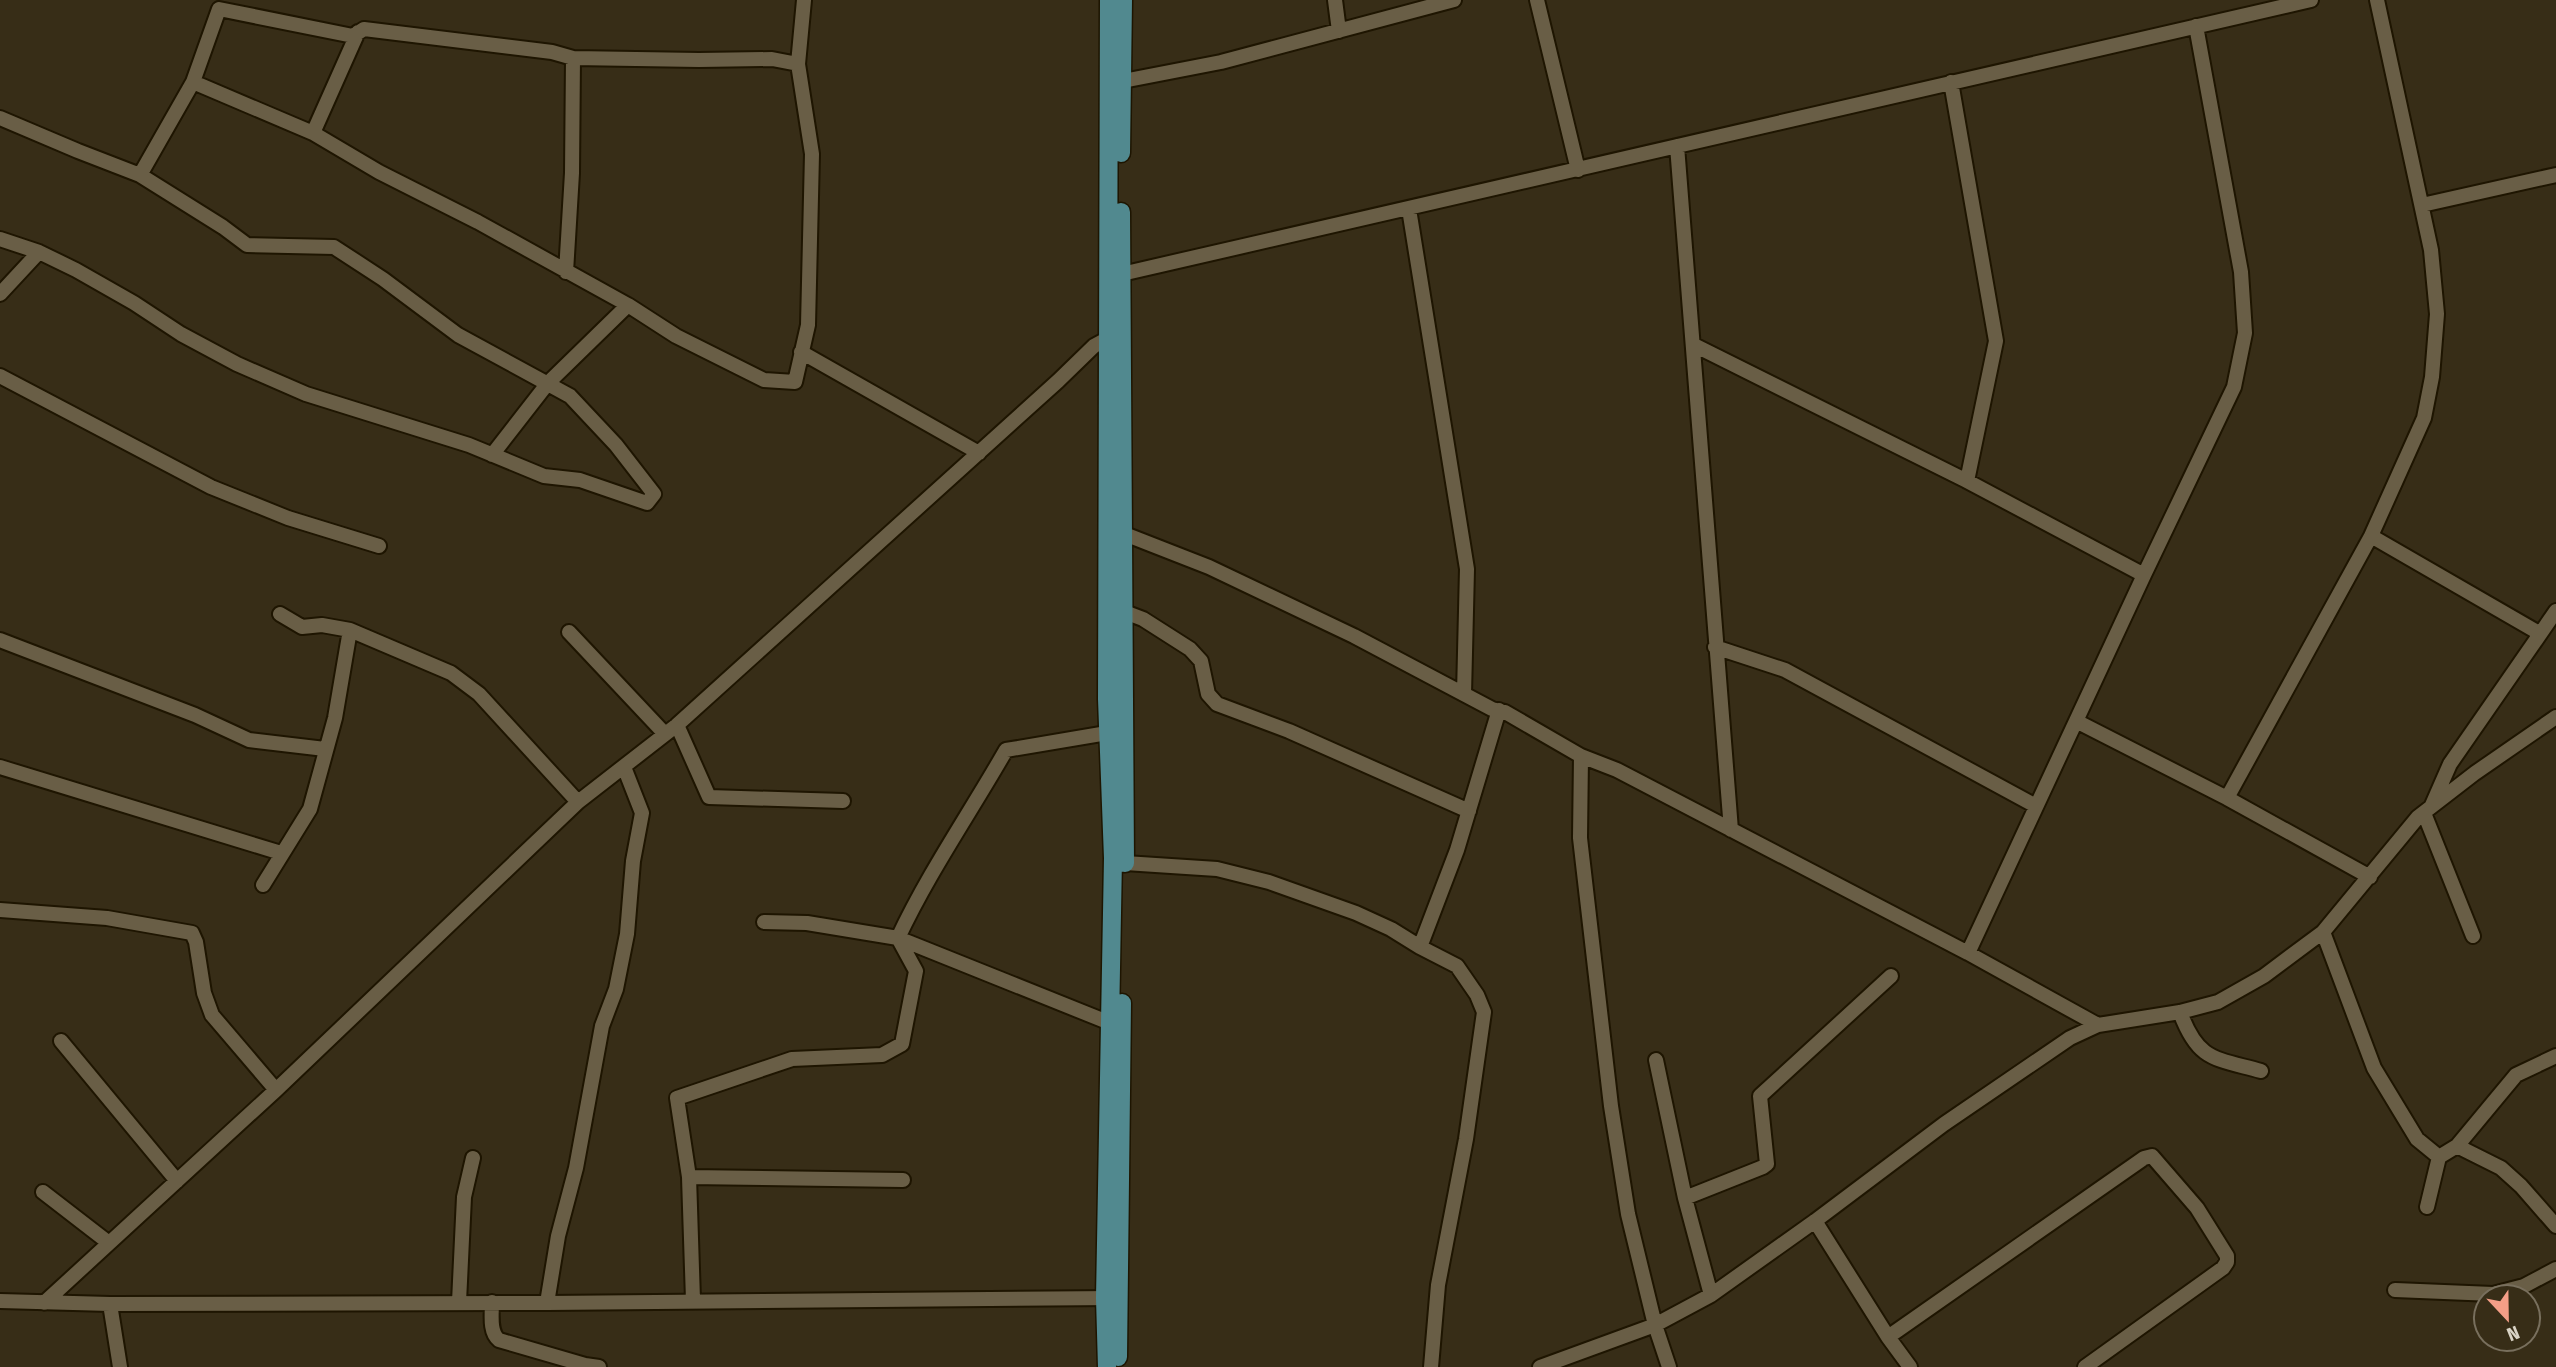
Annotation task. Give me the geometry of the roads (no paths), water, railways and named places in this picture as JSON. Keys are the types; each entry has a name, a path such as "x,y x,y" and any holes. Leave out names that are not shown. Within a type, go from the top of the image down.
{"main road":[{"path":"1107,1367 1112,1298 1125,863 1122,533 1109,0"},
{"path":"1118,1367 1112,1298 1110,1023 1113,858 1107,733 1107,339 1114,276 1123,81 1123,0"}],"street":[{"path":"193,82 313,133 379,172 478,222 628,305 677,336 764,380 795,382 808,325 812,154 798,64 804,0"},
{"path":"1335,0 1339,31"},
{"path":"1123,81 1221,62 1454,0"},
{"path":"1537,0 1577,170"},
{"path":"1114,276 2311,0"},
{"path":"2227,798 2371,536 2424,418 2432,377 2437,314 2431,250 2377,0"},
{"path":"141,175 193,82 219,9 353,36 364,29 551,52 573,58 772,59 798,64"},
{"path":"1968,953 2234,387 2245,333 2241,272 2196,26"},
{"path":"313,133 358,32"},
{"path":"566,272 572,173 573,58"},
{"path":"1951,82 1996,341 1967,481"},
{"path":"0,118 78,152 141,175 247,245 334,247 383,279 458,335 570,396 616,445 653,494 647,503 580,480 544,476 395,420 306,394 237,364 181,334 87,276 39,252 0,239"},
{"path":"1677,146 1731,830"},
{"path":"2422,205 2556,175"},
{"path":"1409,209 1467,569 1464,694"},
{"path":"0,294 39,252"},
{"path":"492,455 548,383 628,305"},
{"path":"44,1303 276,1090 578,802 677,725 1094,346 1107,339"},
{"path":"1694,345 1967,481 2144,575"},
{"path":"801,352 979,453"},
{"path":"0,376 211,487 288,518 379,546"},
{"path":"1122,533 1209,567 1354,636 1499,710 1581,756 1617,770 1968,953 2098,1024"},
{"path":"2371,536 2539,633"},
{"path":"1122,611 1143,619 1190,649 1201,661 1208,694 1217,705 1289,731 1469,811"},
{"path":"1540,1367 1655,1325 1711,1295 1944,1124 2043,1055 2098,1024 2179,1012 2218,1002 2241,991 2323,932 2425,812 2450,764 2556,611"},
{"path":"280,614 302,627 322,625 349,630 451,673 479,694 578,802"},
{"path":"263,885 310,809 335,718 349,630"},
{"path":"569,632 665,734"},
{"path":"0,640 195,715 249,740 325,749"},
{"path":"1715,647 1785,670 2036,806"},
{"path":"1420,947 1469,811 1499,710"},
{"path":"2425,812 2556,717"},
{"path":"2076,721 2227,798 2370,877"},
{"path":"677,725 709,797 843,801"},
{"path":"898,938 957,830 1006,750 1107,733"},
{"path":"1581,756 1580,838 1611,1106 1628,1214 1655,1325 1669,1367"},
{"path":"0,767 281,853"},
{"path":"547,1303 558,1236 576,1168 602,1026 616,989 626,934 633,862 642,813 625,767"},
{"path":"2425,812 2473,936"},
{"path":"1125,863 1217,869 1269,882 1356,913 1457,966 1483,1005 1466,1139 1438,1285 1431,1367"},
{"path":"0,910 107,918 192,933 196,942 204,993 212,1014 276,1090"},
{"path":"764,922 807,923 898,938 1110,1023"},
{"path":"2323,932 2374,1068 2417,1139 2439,1157"},
{"path":"694,1300 689,1177 677,1098 792,1059 882,1055 902,1044 916,971 898,938"},
{"path":"1685,1198 1767,1164 1760,1097 1891,976"},
{"path":"2179,1012 2188,1035 2200,1050 2212,1057 2261,1071"},
{"path":"61,1041 177,1181"},
{"path":"2427,1207 2439,1157 2457,1146 2516,1075 2556,1056"},
{"path":"1656,1060 1685,1198 1711,1295"},
{"path":"2457,1146 2501,1168 2521,1186 2556,1226"},
{"path":"1888,1337 2144,1158 2152,1156 2197,1208 2227,1256 2227,1262 2223,1268 2085,1367"},
{"path":"459,1302 464,1197 473,1158"},
{"path":"689,1177 903,1180"},
{"path":"43,1192 109,1243"},
{"path":"1815,1221 1910,1367"},
{"path":"2395,1290 2493,1294 2524,1286 2556,1269"},
{"path":"0,1301 110,1304 547,1303 1112,1298"},
{"path":"492,1302 493,1331 499,1340 599,1367"},
{"path":"110,1304 120,1367"}]}
